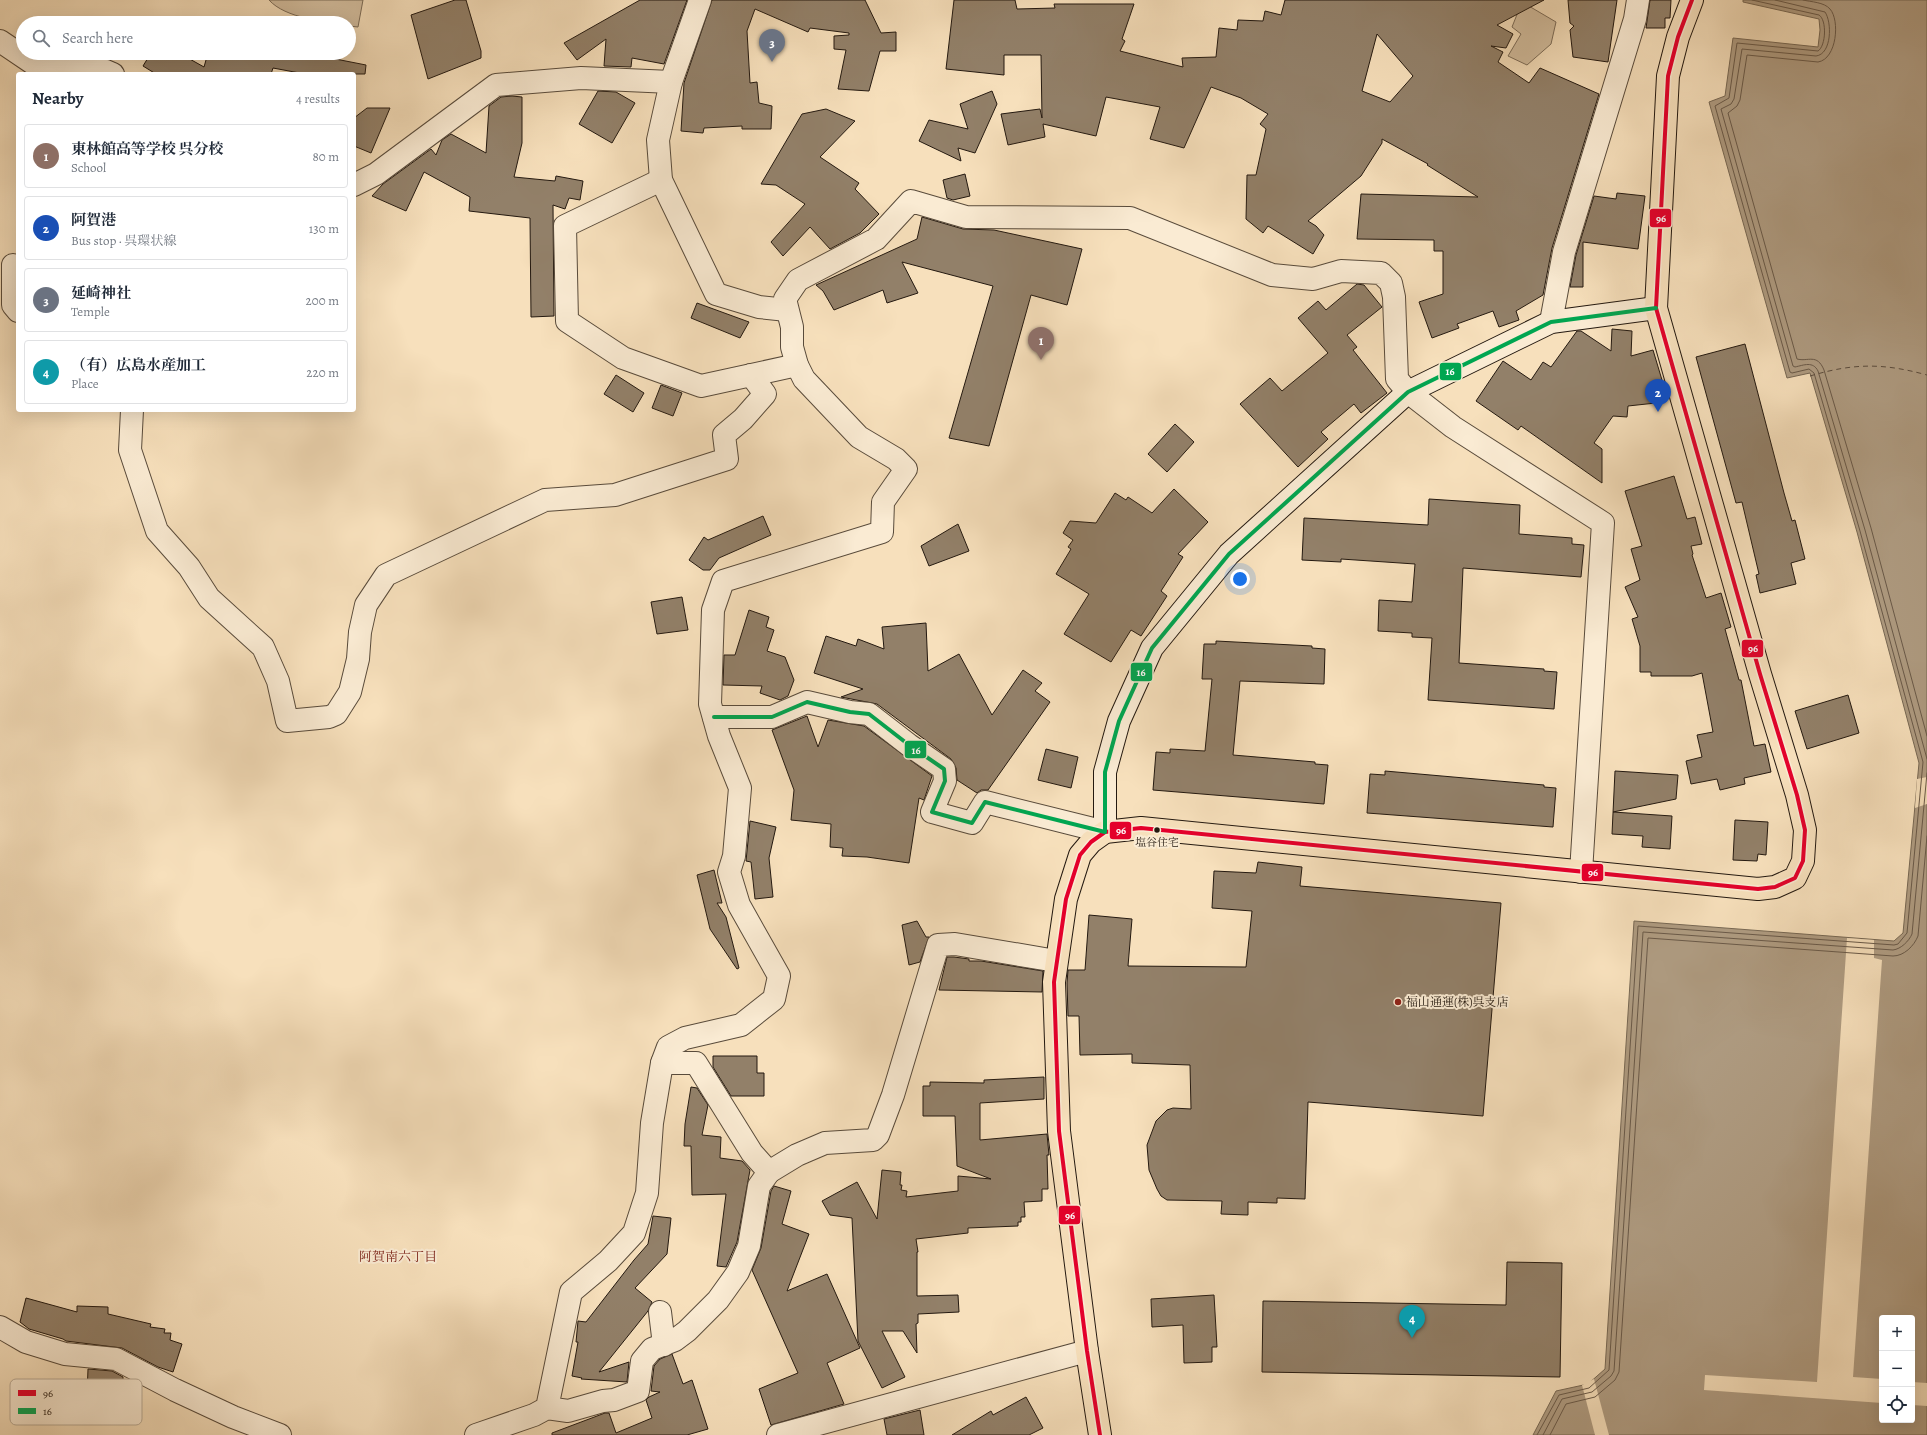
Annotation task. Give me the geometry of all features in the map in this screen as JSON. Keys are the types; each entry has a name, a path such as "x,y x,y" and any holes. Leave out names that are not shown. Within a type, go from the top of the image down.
{"main road":[{"path":"1100,1435 1087,1351 1059,1131 1054,982 1066,899 1080,855 1091,842 1105,832 1140,828 1758,889 1775,887 1795,878 1803,862 1805,830 1797,796 1760,674 1656,308 1668,76 1678,38 1692,0"}],"street":[{"path":"700,0 670,82 658,140 661,180 716,294 758,307 787,310"},
{"path":"1551,322 1564,252 1635,19 1638,0"},
{"path":"0,41 16,52"},
{"path":"28,60 34,64 108,72"},
{"path":"356,184 376,174 496,85 581,78 670,82"},
{"path":"661,180 565,226 567,321 623,358 701,386 797,365"},
{"path":"547,1408 571,1292 608,1261 634,1233 647,1193 652,1124 662,1063 668,1047 685,1038 741,1025 774,999 780,976 738,905 728,872 734,856 740,788 718,736 710,704 713,610 723,581 882,532 883,502 906,469 896,459 859,437 804,379 797,365 792,347 792,327 785,299 798,280 876,238 911,201 966,217 1130,218 1272,275 1313,279 1341,271 1381,273 1391,283 1394,297 1396,379 1408,392 1453,427 1604,523 1581,872"},
{"path":"10,266 13,305 16,309"},
{"path":"714,718 772,717 807,702 850,712 869,714 909,745 944,769 945,781 932,812 972,823 986,802 1105,832 1105,772 1119,721 1152,648 1229,554 1408,392 1551,322 1656,308"},
{"path":"132,412 130,450 157,531 189,567 209,598 263,647 278,681 287,721 329,718 336,714 350,692 358,659 360,632 366,604 386,575 545,500 615,496 727,459 724,435 743,419 765,394 751,375"},
{"path":"476,1435 534,1415 547,1408 568,1412 604,1401 614,1400 638,1391 642,1361 652,1349 664,1346 687,1331 718,1300 738,1272 750,1246 758,1186 769,1172 797,1155 825,1143 873,1140 878,1135 893,1095 938,945 954,944 1056,961"},
{"path":"662,1063 696,1063 752,1153 769,1172"},
{"path":"660,1312 664,1346"},
{"path":"0,1327 26,1342 65,1354 116,1360 183,1394 233,1417 280,1435"},
{"path":"778,1435 1087,1351"}],"shaded area":[{"path":"269,0 363,0 358,27 356,27 356,16 299,16 276,6"},
{"path":"1522,2 1556,22 1551,44 1527,65 1508,56 1521,34 1512,27"}],"water":[{"path":"1743,0 1927,0 1927,1435 1533,1435 1556,1391 1588,1384 1605,1369 1634,921 1894,941 1903,933 1919,763 1857,532 1810,373 1787,378 1709,102 1725,96 1733,38 1818,47 1820,30 1819,19 1743,2"}],"pier":[{"path":"1927,777 1927,804 1915,808 1917,779"},
{"path":"1847,938 1874,940 1874,958 1882,960 1853,1377 1879,1379 1879,1403 1704,1390 1705,1375 1817,1382"},
{"path":"1594,1379 1609,1435 1595,1435 1582,1385"},
{"path":"1915,1382 1927,1383 1927,1406 1915,1405"}],"building":[{"path":"455,0 466,0 481,51 481,58 428,79 411,15"},
{"path":"640,0 687,0 664,64 632,58 631,67 604,66 606,39 577,60 564,43"},
{"path":"712,0 865,0 881,33 896,32 896,51 880,51 869,91 838,89 846,50 834,49 834,36 849,35 849,33 810,28 808,32 755,9 747,31 750,83 757,82 759,103 772,106 771,129 742,129 742,126 704,128 703,133 681,131 684,83"},
{"path":"954,0 1015,0 1017,9 1055,8 1054,4 1134,4 1122,39 1125,41 1120,51 1183,67 1182,58 1216,57 1219,28 1237,30 1238,20 1263,21 1265,11 1281,15 1285,0 1544,0 1497,25 1513,34 1506,48 1491,46 1503,52 1498,62 1529,83 1540,68 1599,94 1552,248 1543,295 1516,311 1519,320 1499,327 1493,311 1457,324 1459,328 1432,338 1419,302 1443,294 1443,251 1434,251 1434,240 1357,239 1361,194 1478,197 1427,165 1428,164 1382,139 1382,143 1361,176 1308,221 1316,226 1324,235 1313,254 1268,226 1263,233 1246,219 1247,175 1256,175 1266,129 1260,124 1268,114 1241,98 1211,87 1184,148 1150,139 1160,107 1106,97 1096,136 1043,124 1045,137 1008,145 1001,114 1040,109 1042,118 1041,55 1004,55 1004,75 946,69","holes":["1377,34 1413,76 1390,102 1362,91"]},
{"path":"1568,0 1617,0 1608,62 1573,57 1570,30 1574,26 1570,23"},
{"path":"1650,0 1671,0 1670,18 1665,18 1665,28 1646,28"},
{"path":"147,60 192,60 204,67 206,60 341,60 366,65 365,74 356,74 356,72 294,72 273,68 272,72 153,72 143,66"},
{"path":"598,91 616,92 635,103 612,143 579,124"},
{"path":"992,91 997,104 975,153 958,148 961,161 919,141 929,120 968,129 960,104"},
{"path":"501,97 522,97 522,143 514,177 555,181 556,176 583,181 580,200 569,198 565,209 553,205 554,316 531,317 530,218 469,211 470,197 424,172 406,211 372,196 383,184 431,149 436,155 442,140 451,134 486,153 489,106"},
{"path":"367,108 390,108 371,153 356,147 356,116"},
{"path":"826,109 855,121 820,157 859,183 855,189 879,214 860,233 830,249 810,227 783,256 771,242 805,204 776,185 761,184 802,114"},
{"path":"965,174 970,196 953,200 947,198 943,180"},
{"path":"1617,193 1645,196 1638,249 1583,242 1583,287 1570,287 1576,255 1594,196 1616,199"},
{"path":"922,217 963,229 994,230 1082,249 1067,305 1031,295 989,446 949,438 993,286 902,262 918,293 887,303 883,290 834,310 823,291 816,285 917,239"},
{"path":"1357,284 1364,285 1382,307 1347,335 1357,347 1353,350 1387,393 1361,413 1354,404 1321,432 1328,439 1298,467 1240,404 1270,378 1282,391 1328,353 1298,318 1318,301 1326,310"},
{"path":"697,303 749,322 740,338 691,318"},
{"path":"1612,329 1632,331 1631,356 1653,350 1665,390 1665,402 1628,406 1627,417 1613,416 1594,443 1602,449 1602,483 1521,426 1518,430 1476,401 1503,361 1531,380 1543,362 1551,367 1577,331 1581,331 1611,351"},
{"path":"1745,344 1784,493 1792,521 1795,520 1805,559 1791,563 1796,584 1760,593 1756,575 1759,574 1742,502 1736,503 1696,357"},
{"path":"616,375 644,393 633,412 604,394"},
{"path":"661,385 682,393 673,416 652,408"},
{"path":"1175,424 1194,442 1167,472 1148,454"},
{"path":"1674,476 1687,519 1695,517 1702,544 1691,546 1692,555 1706,598 1721,593 1731,627 1725,629 1739,680 1741,680 1754,746 1765,744 1771,772 1744,778 1745,784 1720,790 1717,779 1691,784 1686,761 1702,757 1697,735 1713,732 1702,673 1692,676 1651,676 1651,672 1640,672 1640,646 1632,619 1638,617 1625,587 1640,580 1631,549 1642,546 1625,491"},
{"path":"1174,489 1208,522 1178,554 1183,557 1161,591 1167,596 1141,636 1131,630 1111,662 1064,634 1089,594 1056,574 1071,549 1068,547 1073,540 1063,533 1070,521 1096,523 1115,493 1126,500 1128,497 1152,513"},
{"path":"1429,499 1520,505 1519,534 1572,538 1572,544 1584,545 1581,577 1463,568 1459,663 1544,669 1544,671 1557,672 1554,709 1428,700 1432,638 1412,637 1412,633 1378,631 1379,600 1412,602 1415,564 1341,559 1341,562 1302,560 1304,518 1428,525"},
{"path":"763,516 771,535 719,558 710,570 703,570 689,560 704,537 708,540"},
{"path":"958,524 969,551 929,566 921,546"},
{"path":"682,597 688,630 657,634 651,602"},
{"path":"749,610 769,617 766,627 774,630 767,651 785,657 794,680 788,696 780,700 760,693 762,686 723,685 724,655 735,655"},
{"path":"926,623 928,671 959,654 992,715 1023,670 1042,683 1035,691 1050,702 988,790 981,790 977,793 957,780 956,768 951,759 877,704 841,697 863,689 814,673 826,636 856,646 858,639 884,649 882,627"},
{"path":"1216,641 1312,646 1312,648 1325,649 1324,684 1240,681 1233,755 1315,762 1315,764 1328,765 1324,804 1153,790 1156,752 1170,753 1170,749 1205,751 1212,679 1202,679 1204,644 1216,644"},
{"path":"1848,695 1859,733 1807,749 1795,711"},
{"path":"807,716 818,747 828,720 864,726 932,776 924,800 919,798 909,863 867,857 842,856 843,848 830,847 831,824 791,820 794,790 772,730"},
{"path":"1046,749 1078,757 1071,788 1038,780"},
{"path":"1385,771 1544,785 1544,787 1556,788 1553,827 1367,813 1370,774 1385,775"},
{"path":"1615,771 1678,775 1676,799 1613,812"},
{"path":"1613,812 1672,816 1670,849 1642,847 1643,836 1612,834"},
{"path":"1735,820 1768,822 1766,855 1758,854 1757,861 1733,860"},
{"path":"750,821 776,827 769,858 773,897 755,899 751,862 746,861"},
{"path":"1258,862 1302,867 1300,886 1501,903 1483,1116 1308,1102 1305,1199 1277,1198 1277,1203 1248,1202 1248,1215 1221,1214 1222,1201 1167,1200 1161,1196 1149,1170 1147,1145 1156,1121 1167,1110 1173,1108 1191,1109 1190,1065 1132,1063 1132,1054 1080,1055 1079,1016 1068,1016 1068,970 1085,970 1089,915 1132,919 1128,966 1246,967 1252,911 1212,908 1214,871 1256,873"},
{"path":"714,870 722,903 717,903 726,917 739,968 737,969 710,929 697,875"},
{"path":"917,921 926,937 929,937 920,962 909,965 902,925"},
{"path":"947,957 1043,971 1042,992 939,990"},
{"path":"713,1056 757,1056 757,1073 764,1073 764,1096 731,1096 713,1067"},
{"path":"1044,1077 1044,1099 980,1103 980,1140 1047,1134 1049,1155 1047,1155 1048,1189 1042,1189 1042,1201 1024,1202 1025,1217 1021,1217 1021,1222 1018,1222 1018,1226 968,1228 968,1233 916,1239 918,1252 917,1296 958,1295 959,1312 918,1314 918,1323 916,1324 917,1353 903,1331 882,1331 905,1377 882,1388 858,1341 852,1218 830,1215 822,1201 857,1182 877,1219 882,1170 901,1172 901,1190 907,1191 906,1197 958,1191 958,1176 991,1179 957,1166 955,1116 923,1116 923,1086 930,1086 930,1082 984,1083 984,1080"},
{"path":"691,1087 697,1088 708,1105 702,1135 721,1137 720,1158 742,1161 750,1170 737,1242 726,1267 717,1266 726,1194 692,1195 691,1146 684,1146 685,1124"},
{"path":"774,1186 791,1191 782,1224 809,1234 787,1291 827,1274 860,1348 827,1363 844,1404 771,1425 759,1389 798,1373 752,1270 761,1248 771,1191"},
{"path":"653,1216 671,1218 667,1254 635,1288 652,1302 648,1311 599,1372 629,1362 627,1382 581,1379 582,1378 572,1376 578,1342 576,1342 578,1321 586,1322 648,1244"},
{"path":"1507,1262 1562,1263 1560,1377 1262,1372 1263,1301 1506,1305"},
{"path":"1214,1295 1217,1347 1212,1347 1212,1362 1184,1363 1183,1325 1152,1327 1151,1299"},
{"path":"26,1298 77,1312 77,1306 108,1307 108,1314 151,1324 150,1327 165,1329 164,1333 171,1333 170,1340 182,1344 173,1372 158,1367 122,1348 66,1341 29,1329 20,1322"},
{"path":"672,1354 683,1384 692,1380 708,1429 687,1435 552,1435 552,1433 605,1413 609,1413 616,1433 652,1418 646,1400 660,1392 651,1391 654,1366 660,1359"},
{"path":"88,1369 112,1371 123,1377 123,1379 88,1379"},
{"path":"1026,1397 1043,1428 1029,1435 952,1435 991,1411 993,1415"},
{"path":"920,1410 924,1435 887,1435 884,1419"}],"ferry route":[{"path":"1810,376 1841,369 1868,366 1896,368 1927,375"}],"transit line":[{"name":"96","path":"1100,1435 1087,1351 1059,1131 1054,982 1066,899 1080,855 1091,842 1105,832 1141,828 1758,889 1775,887 1795,878 1803,861 1805,830 1797,795 1760,674 1656,308 1668,76 1678,37 1692,0"},
{"name":"16","path":"714,717 772,717 807,702 850,712 869,714 909,745 944,769 945,781 932,812 972,823 985,802 1105,832 1105,772 1119,721 1152,648 1229,554 1408,392 1551,322 1656,308"}],"place":[{"name":"延崎神社","path":"772,62"},
{"name":"東林館高等学校 呉分校","path":"1041,360"},
{"name":"阿賀港","path":"1658,412"},
{"name":"塩谷住宅","path":"1157,830"},
{"name":"福山通運(株)呉支店","path":"1398,1002"},
{"name":"（有）広島水産加工","path":"1412,1338"}],"district":[{"name":"阿賀南六丁目","path":"398,1256"}]}
